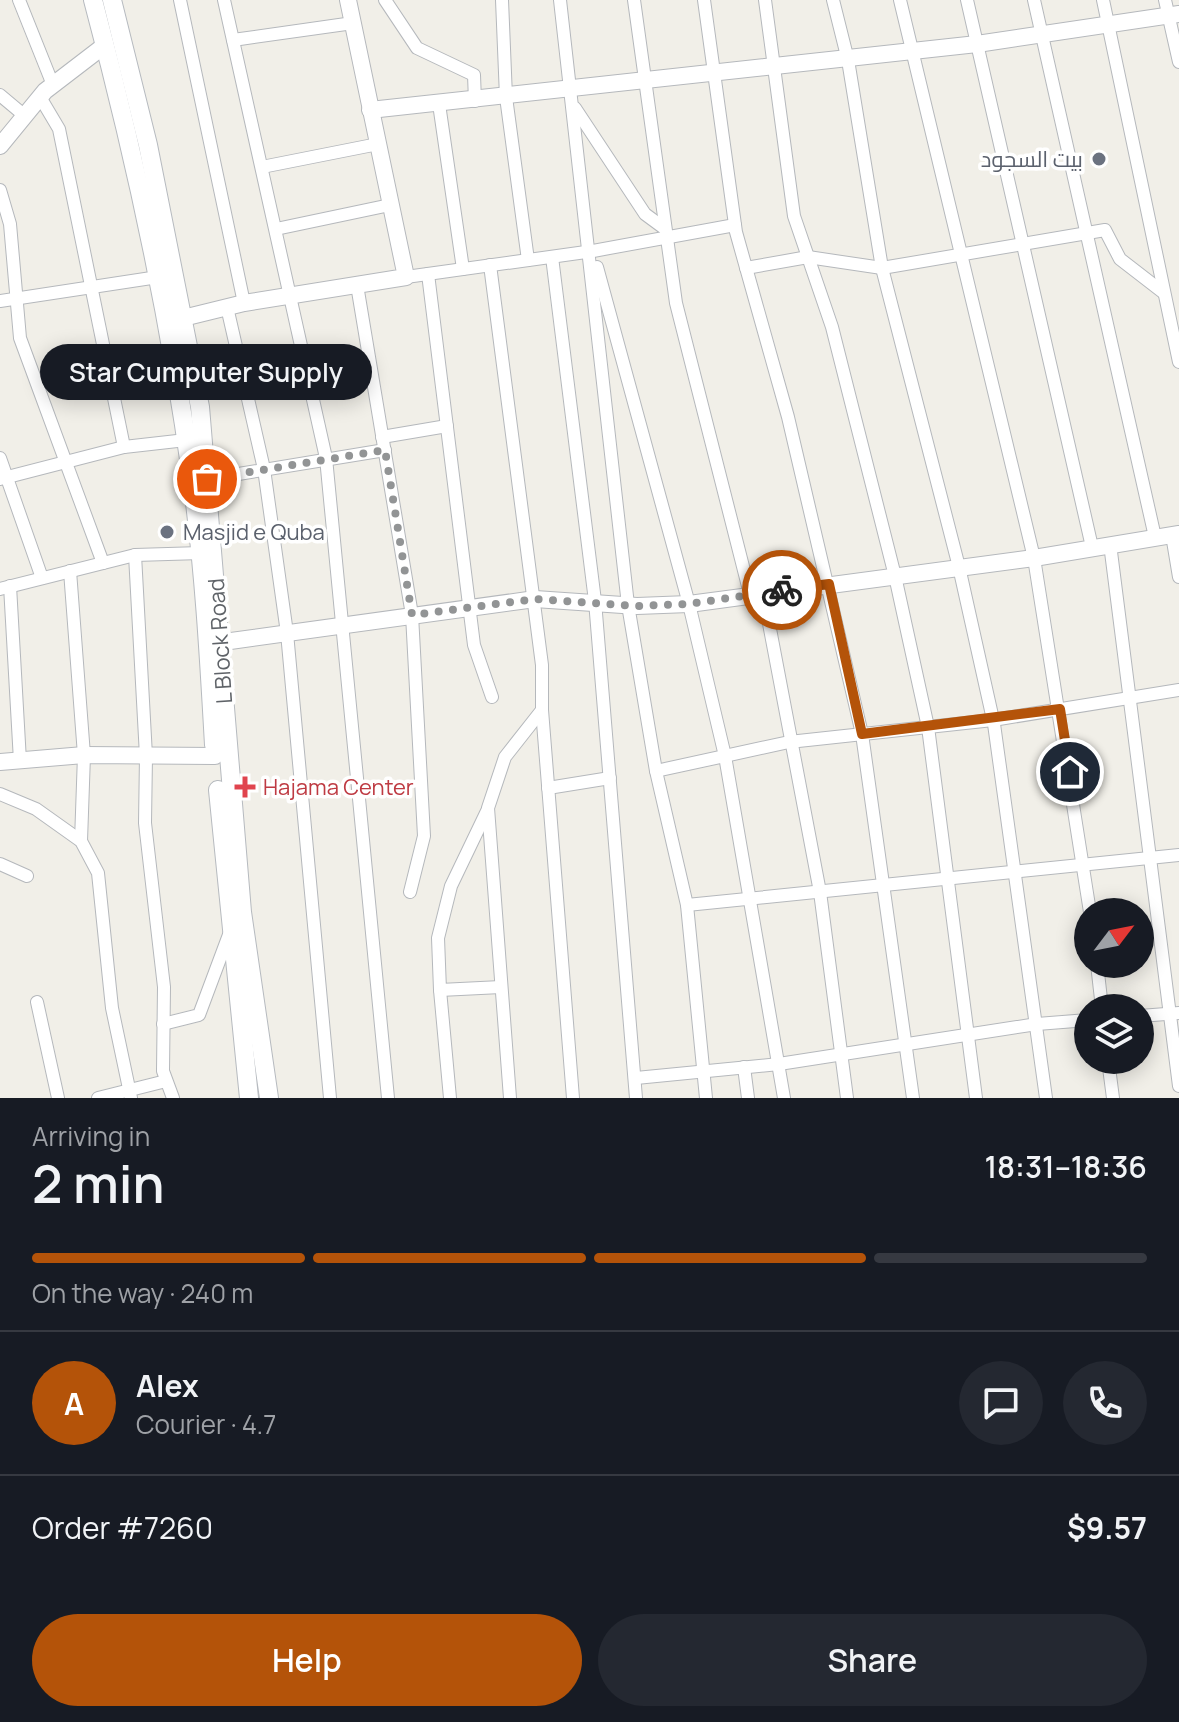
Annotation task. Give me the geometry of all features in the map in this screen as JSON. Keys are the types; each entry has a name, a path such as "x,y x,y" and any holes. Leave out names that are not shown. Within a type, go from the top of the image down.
{"main road":[{"name":"L Block Road","path":"93,0 158,277 186,440 200,480 242,912 269,1098"},
{"name":"L Block Road","path":"112,0 148,145 200,407 201,553 215,643 215,756 230,932 249,1098"}],"street":[{"path":"19,0 53,85"},
{"path":"180,0 244,303"},
{"path":"224,0 326,458 388,1098"},
{"path":"348,0 406,277"},
{"path":"385,0 417,48 474,75 475,101"},
{"path":"502,0 506,97 528,260"},
{"path":"560,0 591,252 628,605 656,771 687,905 706,1098"},
{"path":"634,0 676,303 757,593 820,892 847,1098"},
{"path":"704,0 711,75 735,225 788,417 862,734 913,1098"},
{"path":"765,0 794,216 832,327 895,576 928,727 976,1098"},
{"path":"833,0 848,60 882,268 959,567 993,720 1017,873 1046,1098"},
{"path":"900,0 1034,558 1088,898"},
{"path":"967,0 1092,547"},
{"path":"1034,0 1155,537"},
{"path":"1103,0 1179,362"},
{"path":"370,110 506,97 572,98 646,82 1042,35 1108,25 1171,10 1179,62"},
{"path":"233,40 353,23"},
{"path":"0,146 40,97 105,45"},
{"path":"0,95 25,116"},
{"path":"40,97 59,129 124,447"},
{"path":"572,98 645,214 664,233"},
{"path":"439,104 463,269"},
{"path":"262,167 378,144"},
{"path":"0,190 10,224 20,338 103,563"},
{"path":"276,229 390,205"},
{"path":"183,318 291,295 591,252 664,233 735,225"},
{"path":"746,268 808,257 882,268 1105,230 1120,259 1164,293"},
{"path":"591,252 689,604 725,756 784,1098"},
{"path":"552,257 595,601 636,1098"},
{"path":"490,265 542,665 542,710 573,1098"},
{"path":"428,274 474,645 492,697"},
{"path":"0,301 158,277"},
{"path":"357,285 412,615 424,836 410,892"},
{"path":"227,307 264,469 287,633 330,1098"},
{"path":"200,480 326,458 447,426"},
{"path":"3,478 124,447 186,440"},
{"path":"0,458 3,478 42,578"},
{"path":"215,643 535,599 628,605 689,604 1034,558 1176,534 1179,577"},
{"path":"1110,544 1127,698 1174,1013 1179,1086"},
{"path":"20,761 5,588 135,555 201,553"},
{"path":"135,555 146,756 145,823 164,987 163,1071 173,1098"},
{"path":"70,571 84,755 81,841"},
{"path":"656,771 789,742 993,720 1179,690"},
{"path":"450,1098 438,938 451,886 488,808 505,757 542,710"},
{"path":"0,762 84,755 215,756"},
{"path":"548,788 610,778"},
{"path":"0,794 36,809 81,841 98,873 112,1008 130,1094"},
{"path":"488,808 510,1098"},
{"path":"687,905 1179,855"},
{"path":"0,864 27,876"},
{"path":"163,1024 199,1015 230,932"},
{"path":"440,990 501,987"},
{"path":"37,1002 58,1098"},
{"path":"1154,1015 1174,1013"},
{"path":"636,1078 779,1064 1037,1024 1074,1021"},
{"path":"744,1067 748,1098"},
{"path":"1110,1074 1113,1098"},
{"path":"98,1098 130,1094 166,1081"}],"way so far":[{"path":"207,479 385,450 412,615 535,599 637,606 689,604 782,590"}],"place":[{"name":"بیت السجود","path":"1099,159"},
{"name":"Star Cumputer Supply","path":"207,479"},
{"name":"Masjid e Quba","path":"167,532"},
{"name":"Hajama Center","path":"245,787"}],"route":[{"path":"782,590 829,584 862,734 993,720 1060,709 1070,772"}]}
